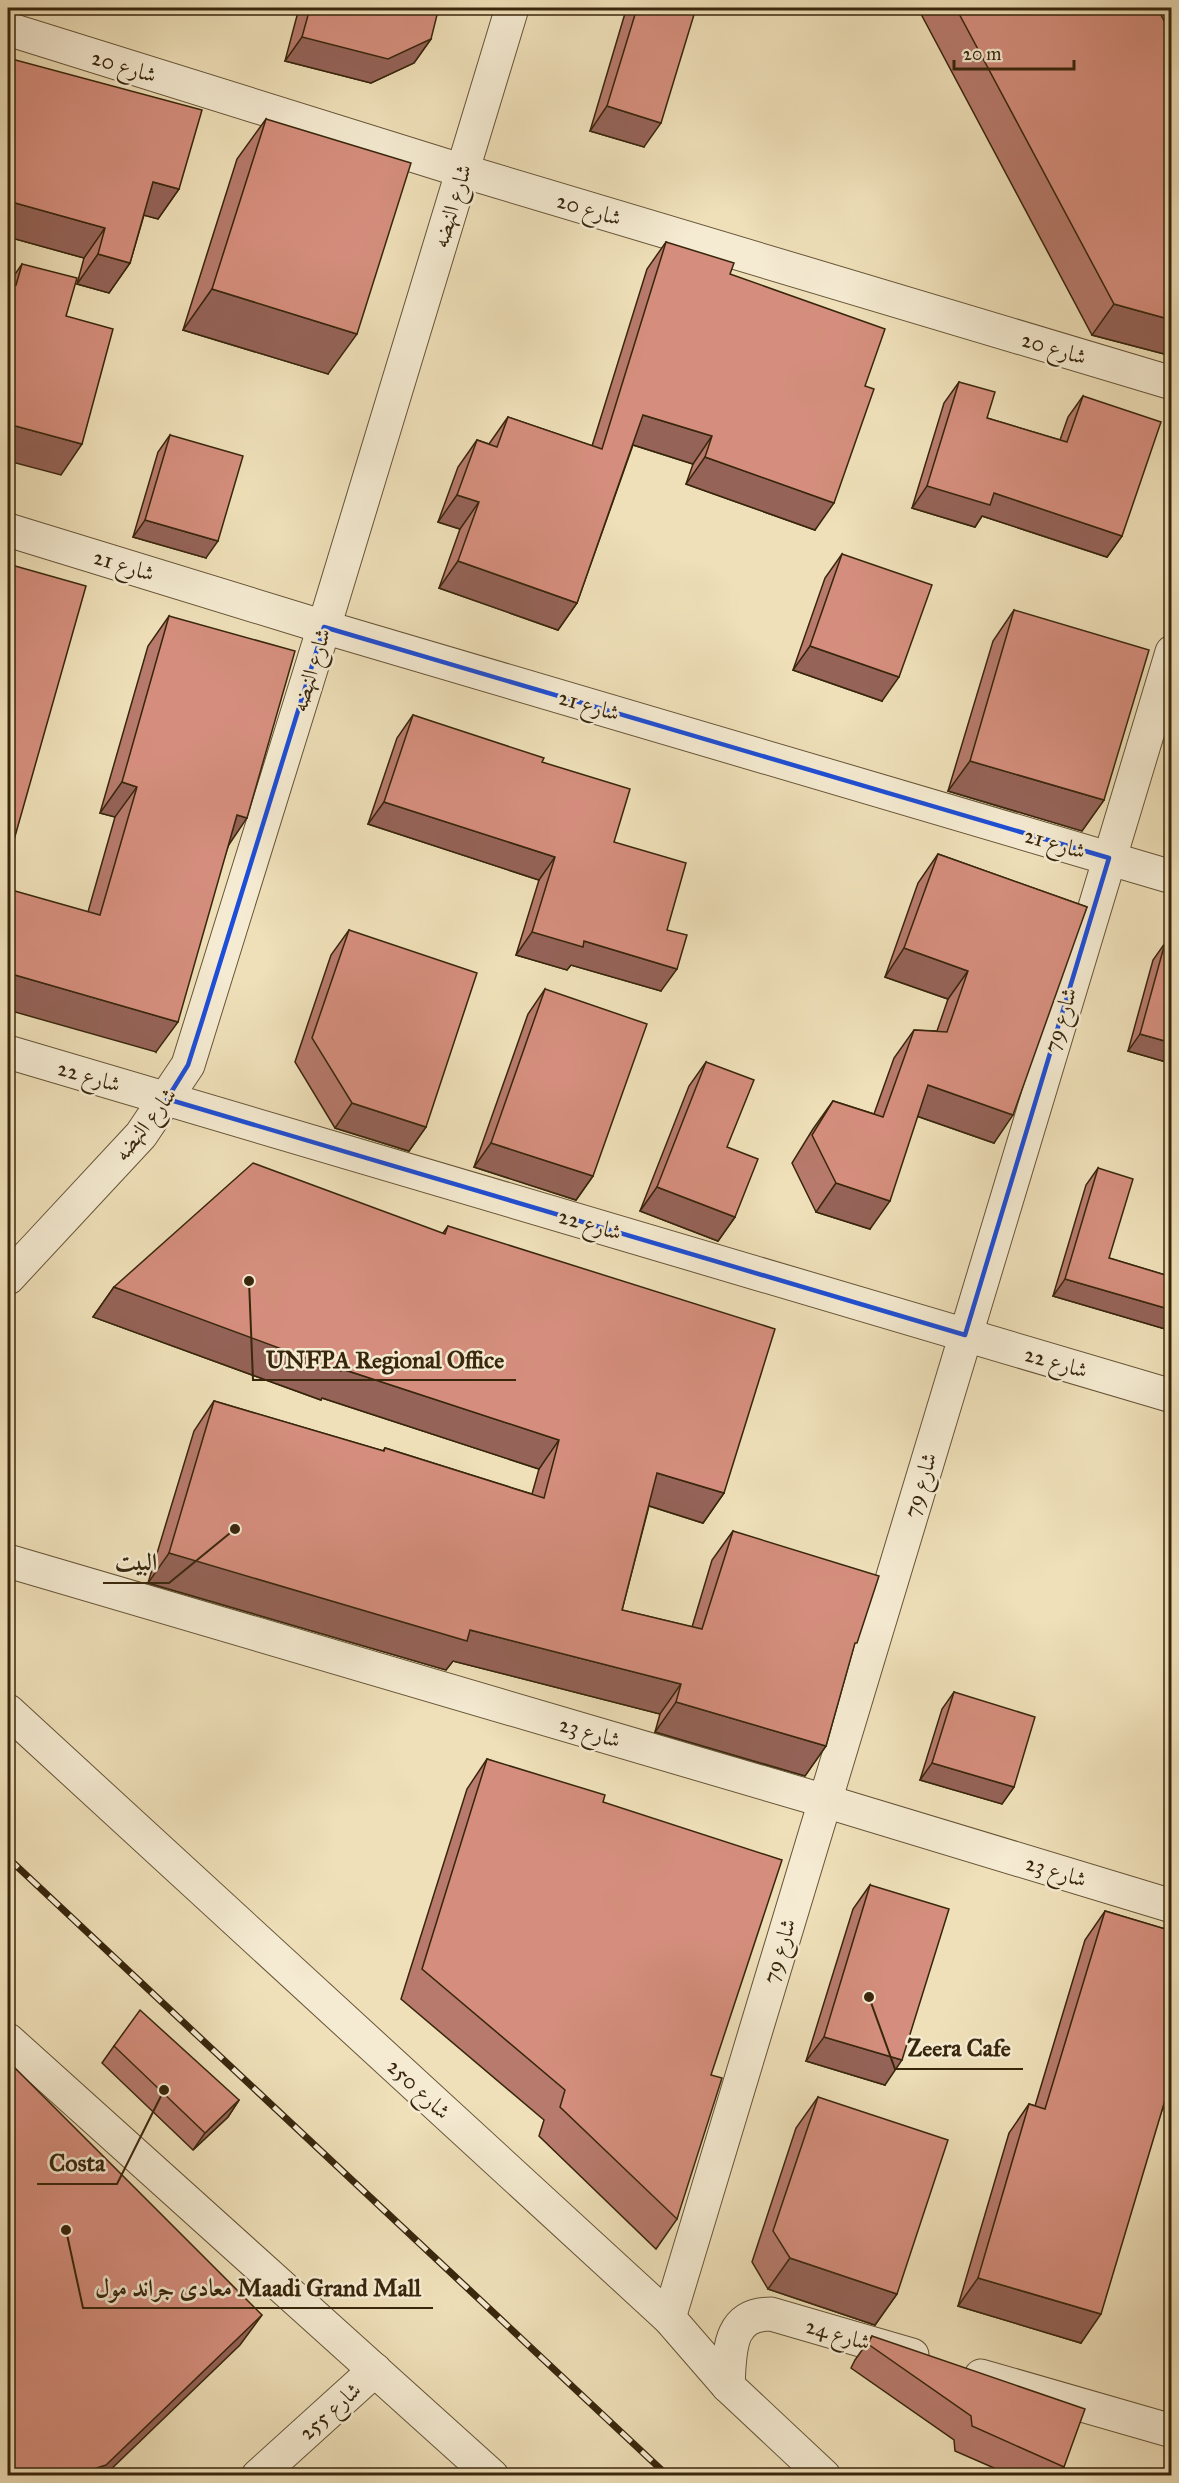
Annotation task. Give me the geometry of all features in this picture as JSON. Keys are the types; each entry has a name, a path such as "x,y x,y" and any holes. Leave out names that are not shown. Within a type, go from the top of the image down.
{"street":[{"name":"شارع النهضه","path":"8,1278 141,1135 188,1065 512,8"},
{"name":"شارع 20","path":"8,29 463,171 1172,383"},
{"name":"شارع 21","path":"8,530 324,627 1172,878"},
{"name":"شارع 79","path":"669,2318 1172,652"},
{"name":"شارع 22","path":"8,1052 1172,1396"},
{"name":"شارع 23","path":"8,1561 825,1801 1172,1906"},
{"name":"شارع 250","path":"8,1711 669,2318 728,2386 824,2475"},
{"path":"8,2040 492,2475"},
{"name":"شارع 24","path":"728,2386 732,2338 743,2323 756,2314 771,2314 1172,2431"},
{"name":"شارع 255","path":"258,2475 375,2370"}],"highlighted area":[{"path":"324,627 1109,858 965,1335 167,1099 188,1065"}],"building":[{"path":"310,8 432,8 437,15 431,39 388,59 302,37"},
{"path":"637,8 696,8 661,123 607,106"},
{"path":"956,8 1157,8 1172,35 1172,320 1114,304"},
{"path":"8,58 202,110 179,189 153,182 130,263 98,254 105,228 8,201"},
{"path":"266,119 411,163 357,334 212,289"},
{"path":"666,242 734,263 730,274 885,329 865,386 874,389 834,503 705,457 712,436 643,415 577,603 458,561 479,502 457,495 477,440 497,447 508,417 602,449"},
{"path":"22,264 77,278 66,316 113,329 82,444 8,424 8,283 16,285"},
{"path":"959,382 995,392 987,418 1067,442 1083,396 1161,422 1122,536 994,493 990,505 927,486"},
{"path":"170,435 243,456 218,541 145,520"},
{"path":"842,554 932,585 899,677 810,646"},
{"path":"8,564 86,586 8,861"},
{"path":"1014,610 1149,650 1104,800 970,761"},
{"path":"169,616 295,651 247,818 237,815 178,1022 8,973 8,889 100,915 137,787 122,782"},
{"path":"413,715 544,758 542,762 630,789 614,842 686,863 667,930 687,935 677,969 584,941 583,947 532,932 555,857 384,802"},
{"path":"938,854 1087,907 1013,1115 928,1085 890,1201 836,1183 812,1135 833,1101 883,1117 914,1030 947,1032 968,971 904,948"},
{"path":"349,930 477,973 426,1127 352,1103 312,1038"},
{"path":"1165,943 1172,945 1172,1043 1140,1034"},
{"path":"545,989 647,1024 593,1176 491,1143"},
{"path":"706,1062 754,1080 727,1147 758,1159 735,1217 657,1187"},
{"path":"253,1163 445,1234 448,1226 775,1329 724,1493 657,1473 622,1610 702,1629 733,1531 879,1576 857,1643 855,1643 826,1746 676,1702 681,1684 470,1630 467,1641 169,1553 214,1401 384,1451 385,1448 544,1498 559,1440 342,1369 341,1371 114,1287"},
{"path":"1098,1168 1133,1179 1109,1258 1172,1277 1172,1310 1065,1279"},
{"path":"954,1692 1035,1717 1014,1787 932,1763"},
{"path":"487,1759 605,1795 603,1802 782,1860 711,2075 722,2078 677,2219 560,2107 565,2090 422,1969"},
{"path":"870,1885 949,1909 902,2060 824,2037"},
{"path":"1105,1911 1172,1931 1172,2093 1170,2098 1166,2097 1101,2314 978,2278 1029,2104 1045,2109"},
{"path":"140,2010 239,2100 205,2133 114,2046"},
{"path":"8,2061 262,2315 106,2465 75,2475 8,2475"},
{"path":"818,2097 948,2140 897,2294 790,2258 773,2231"},
{"path":"872,2336 1085,2409 1064,2467 972,2426 971,2416 868,2344"}],"railway":[{"path":"8,1858 668,2476"}],"place":[{"name":"UNFPA Regional Office","path":"249,1281"},
{"name":"البيت","path":"235,1529"},
{"name":"Zeera Cafe","path":"869,1997"},
{"name":"Costa","path":"164,2090"},
{"name":"معادى جراند مول Maadi Grand Mall","path":"66,2230"}]}
